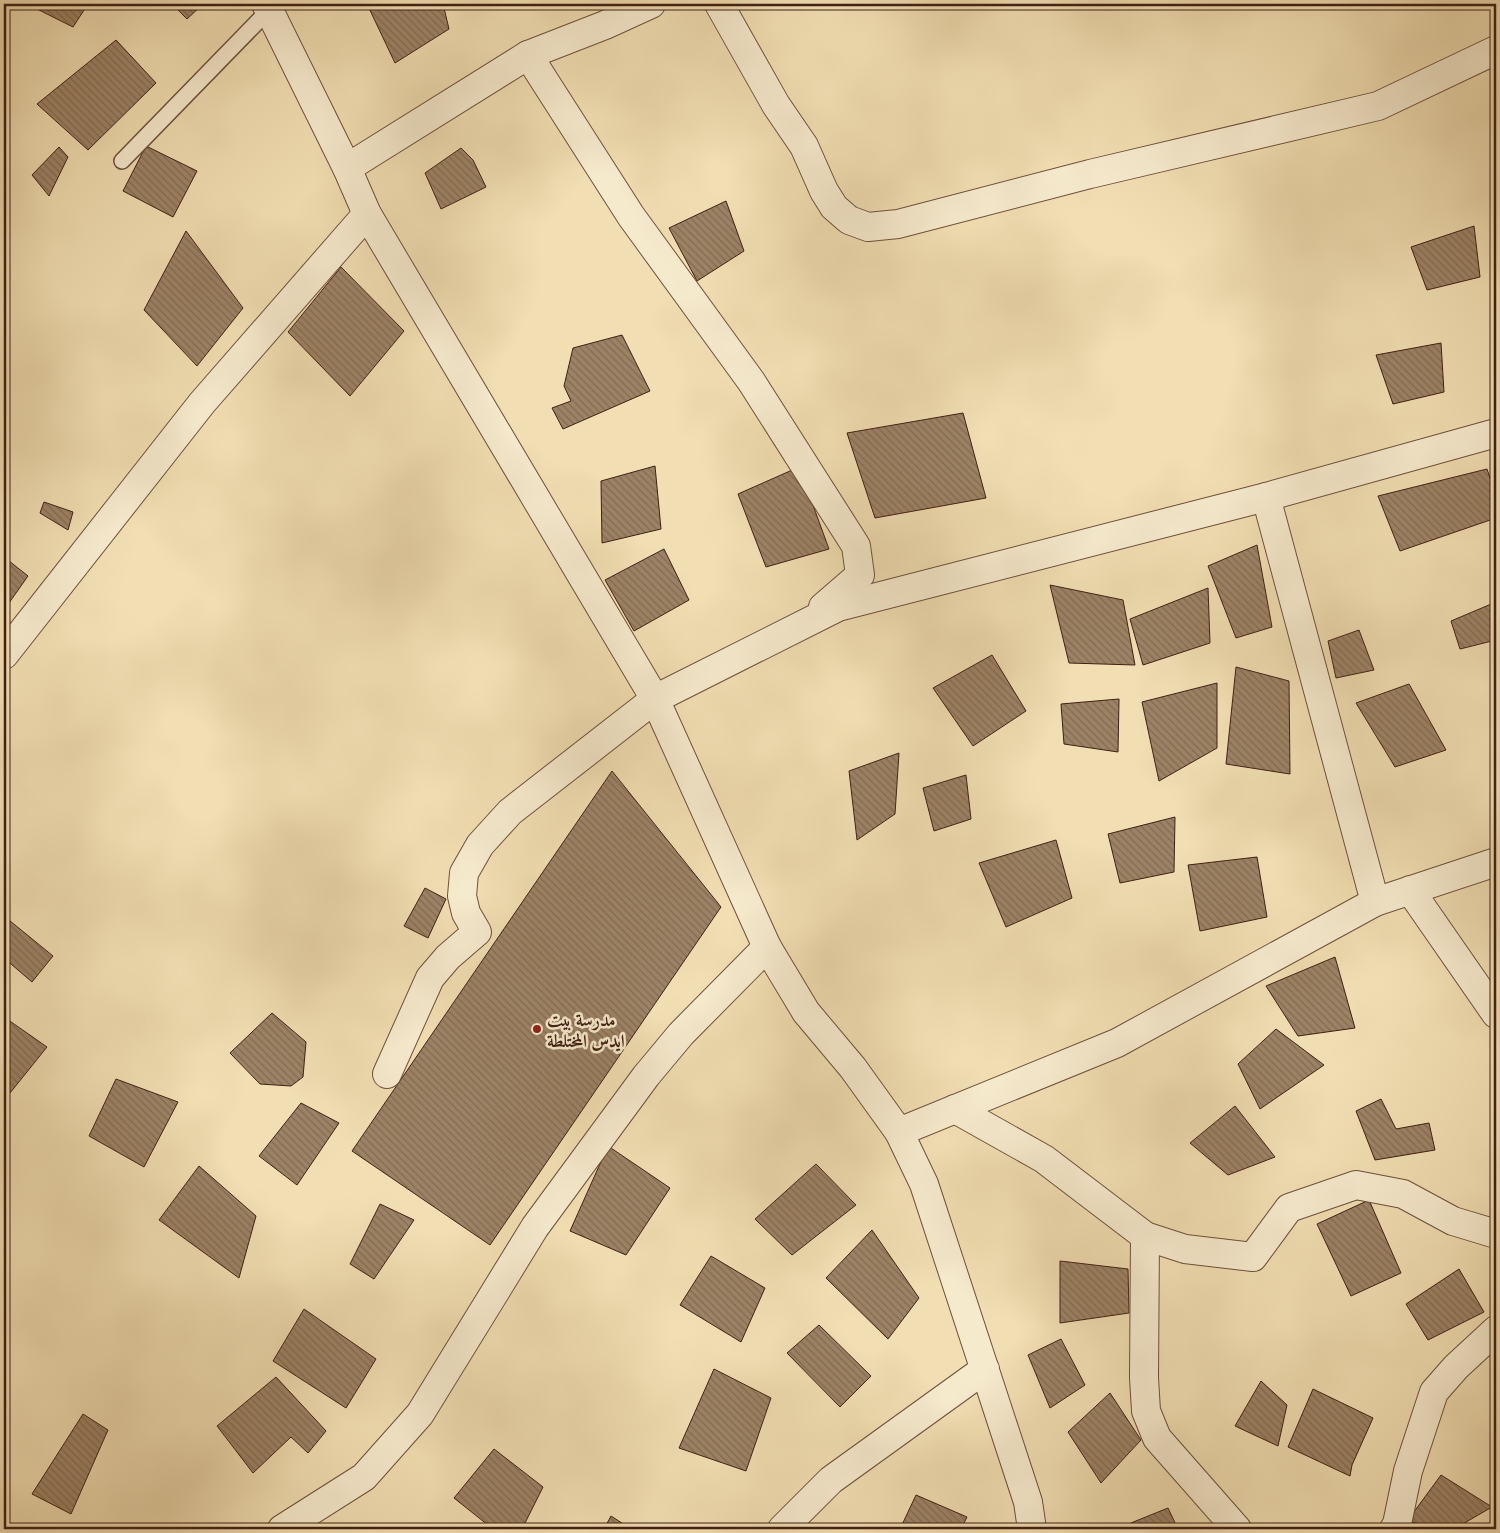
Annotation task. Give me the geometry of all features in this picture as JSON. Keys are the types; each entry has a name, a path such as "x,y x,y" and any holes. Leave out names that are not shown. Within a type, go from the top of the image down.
{"street":[{"path":"347,168 528,55 605,26 651,4"},
{"path":"719,4 776,105 804,146 834,207 849,220 868,227 898,224 1090,174 1378,106 1496,50"},
{"path":"268,7 347,168 367,214 655,699 767,947 806,1012 853,1068 899,1132 924,1184 1028,1502 1032,1529"},
{"path":"528,55 631,216 751,381 856,546 860,575 822,607 838,607"},
{"path":"4,655 202,403 367,214"},
{"path":"387,1074 430,978 448,957 477,932 466,913 462,896 464,873 480,845 510,812 655,699 838,607 1266,496 1496,433"},
{"path":"1266,496 1374,902"},
{"path":"899,1132 1117,1043 1374,902 1496,862"},
{"path":"1410,890 1496,1014"},
{"path":"282,1529 364,1477 420,1414 535,1227 646,1076 681,1034 767,947"},
{"path":"955,1109 1044,1159 1145,1236 1184,1249 1253,1257 1289,1208 1356,1185 1403,1194 1453,1221 1496,1234"},
{"path":"1145,1236 1144,1378 1146,1411 1157,1438 1237,1529"},
{"path":"1394,1529 1397,1524 1408,1470 1434,1392 1456,1367 1496,1330"},
{"path":"782,1529 831,1480 985,1369"}],"lane":[{"path":"122,161 268,7"}],"building":[{"path":"27,4 88,4 73,27"},
{"path":"172,4 203,4 187,19"},
{"path":"367,4 443,4 449,29 395,63"},
{"path":"116,40 156,83 88,150 37,104"},
{"path":"146,146 197,171 173,217 123,191"},
{"path":"59,147 68,157 49,196 32,175"},
{"path":"461,148 473,160 486,187 441,209 425,173"},
{"path":"726,201 744,251 697,281 669,228"},
{"path":"1474,226 1480,277 1427,290 1411,247"},
{"path":"186,231 243,308 197,366 144,310"},
{"path":"341,267 404,331 350,396 288,332"},
{"path":"622,335 650,391 563,429 552,408 571,401 564,386 573,348"},
{"path":"1441,343 1444,392 1393,404 1376,355"},
{"path":"963,413 986,498 875,518 847,433"},
{"path":"655,466 661,529 602,543 601,481"},
{"path":"799,467 829,549 766,567 738,494"},
{"path":"1487,469 1496,496 1496,518 1400,551 1378,496"},
{"path":"44,502 73,512 68,530 40,513"},
{"path":"1257,545 1272,627 1236,638 1208,566"},
{"path":"664,549 689,600 634,631 605,580"},
{"path":"4,557 28,576 4,610"},
{"path":"1050,585 1123,600 1135,665 1069,663"},
{"path":"1208,588 1210,643 1143,665 1130,619"},
{"path":"1496,602 1496,640 1460,649 1451,621"},
{"path":"1359,630 1374,670 1336,678 1328,641"},
{"path":"992,655 1026,711 973,746 933,688"},
{"path":"1236,667 1289,681 1290,774 1226,764"},
{"path":"1217,683 1217,748 1159,781 1142,702"},
{"path":"1409,684 1446,750 1395,767 1356,703"},
{"path":"1119,699 1118,752 1064,744 1061,704"},
{"path":"899,753 895,814 857,840 849,771"},
{"name":"مدرسة بيت ايدس المختلطة","path":"612,771 721,907 490,1245 352,1151"},
{"path":"966,775 971,819 934,831 923,788"},
{"path":"1175,817 1174,872 1120,883 1108,834"},
{"path":"1056,840 1072,898 1006,927 979,863"},
{"path":"1257,857 1267,917 1200,931 1188,865"},
{"path":"425,888 446,899 428,938 404,926"},
{"path":"4,916 53,956 32,982 4,958"},
{"path":"1335,957 1355,1028 1298,1036 1266,986"},
{"path":"272,1013 306,1042 303,1077 291,1086 260,1084 230,1053"},
{"path":"4,1017 47,1047 10,1093 4,1089"},
{"path":"1276,1029 1324,1065 1260,1109 1238,1064"},
{"path":"116,1079 178,1102 144,1167 89,1136"},
{"path":"1381,1099 1396,1129 1429,1123 1435,1150 1375,1160 1356,1111"},
{"path":"301,1103 339,1123 297,1185 259,1156"},
{"path":"1235,1106 1275,1157 1228,1175 1190,1143"},
{"path":"608,1146 670,1188 626,1255 570,1231"},
{"path":"816,1164 856,1205 792,1255 755,1219"},
{"path":"199,1166 256,1216 239,1278 159,1220"},
{"path":"1369,1200 1401,1273 1351,1296 1317,1224"},
{"path":"380,1204 414,1220 374,1279 350,1264"},
{"path":"872,1230 919,1298 888,1339 826,1278"},
{"path":"711,1256 765,1288 741,1342 680,1305"},
{"path":"1060,1261 1128,1269 1129,1313 1060,1323"},
{"path":"1459,1269 1484,1312 1428,1340 1406,1304"},
{"path":"304,1309 376,1359 346,1408 273,1361"},
{"path":"819,1325 871,1376 840,1407 787,1353"},
{"path":"1061,1339 1085,1385 1050,1408 1028,1355"},
{"path":"714,1369 771,1398 746,1471 679,1448"},
{"path":"276,1377 326,1431 308,1453 291,1437 253,1473 217,1426"},
{"path":"1261,1381 1287,1405 1278,1446 1235,1426"},
{"path":"1313,1389 1373,1418 1352,1465 1350,1476 1288,1447"},
{"path":"1110,1393 1141,1440 1101,1483 1068,1432"},
{"path":"83,1414 108,1430 71,1514 32,1494"},
{"path":"494,1449 543,1487 522,1529 493,1529 454,1498"},
{"path":"1441,1475 1492,1507 1454,1529 1429,1529 1408,1520"},
{"path":"916,1495 967,1517 961,1529 900,1529"},
{"path":"1168,1508 1178,1529 1116,1529"},
{"path":"611,1516 631,1529 604,1529"}],"place":[{"name":"مدرسة بيت ايدس المختلطة","path":"537,1029"}]}
